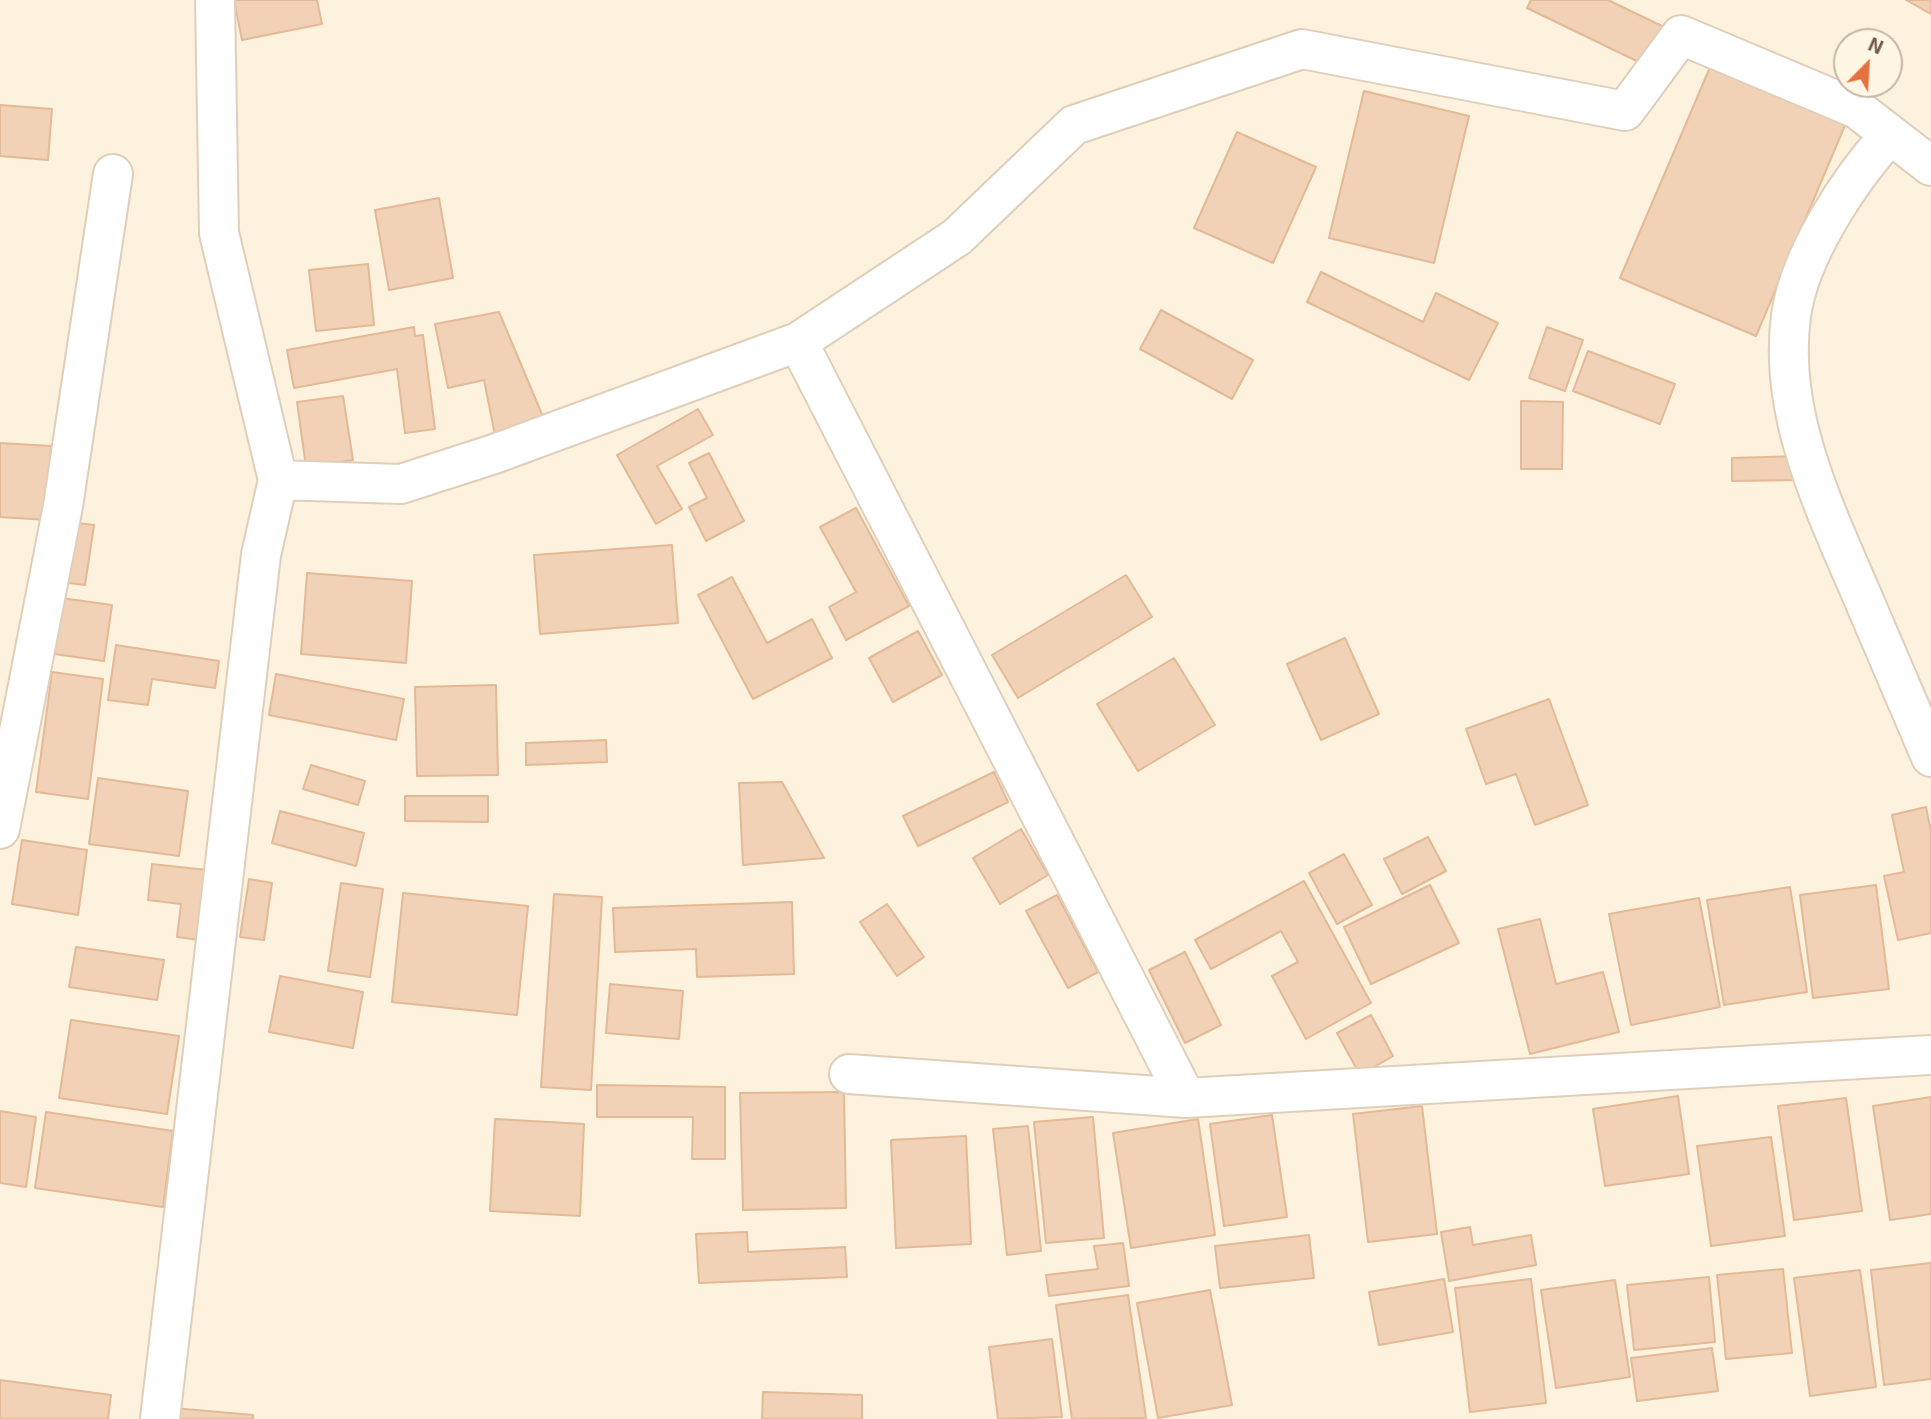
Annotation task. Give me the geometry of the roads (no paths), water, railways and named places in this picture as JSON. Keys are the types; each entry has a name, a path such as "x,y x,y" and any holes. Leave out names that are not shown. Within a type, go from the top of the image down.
{"street":[{"path":"160,1419 261,555 278,480 219,233 215,0"},
{"path":"278,480 401,484 494,454 798,342 957,237 1074,125 1302,48 1625,111 1681,35 1857,109 1931,166"},
{"path":"1889,136 1860,168 1813,247 1791,314 1789,377 1812,480 1931,757"},
{"path":"0,829 62,506 113,174"},
{"path":"798,342 1186,1098"},
{"path":"849,1074 1186,1098 1931,1055"}]}
